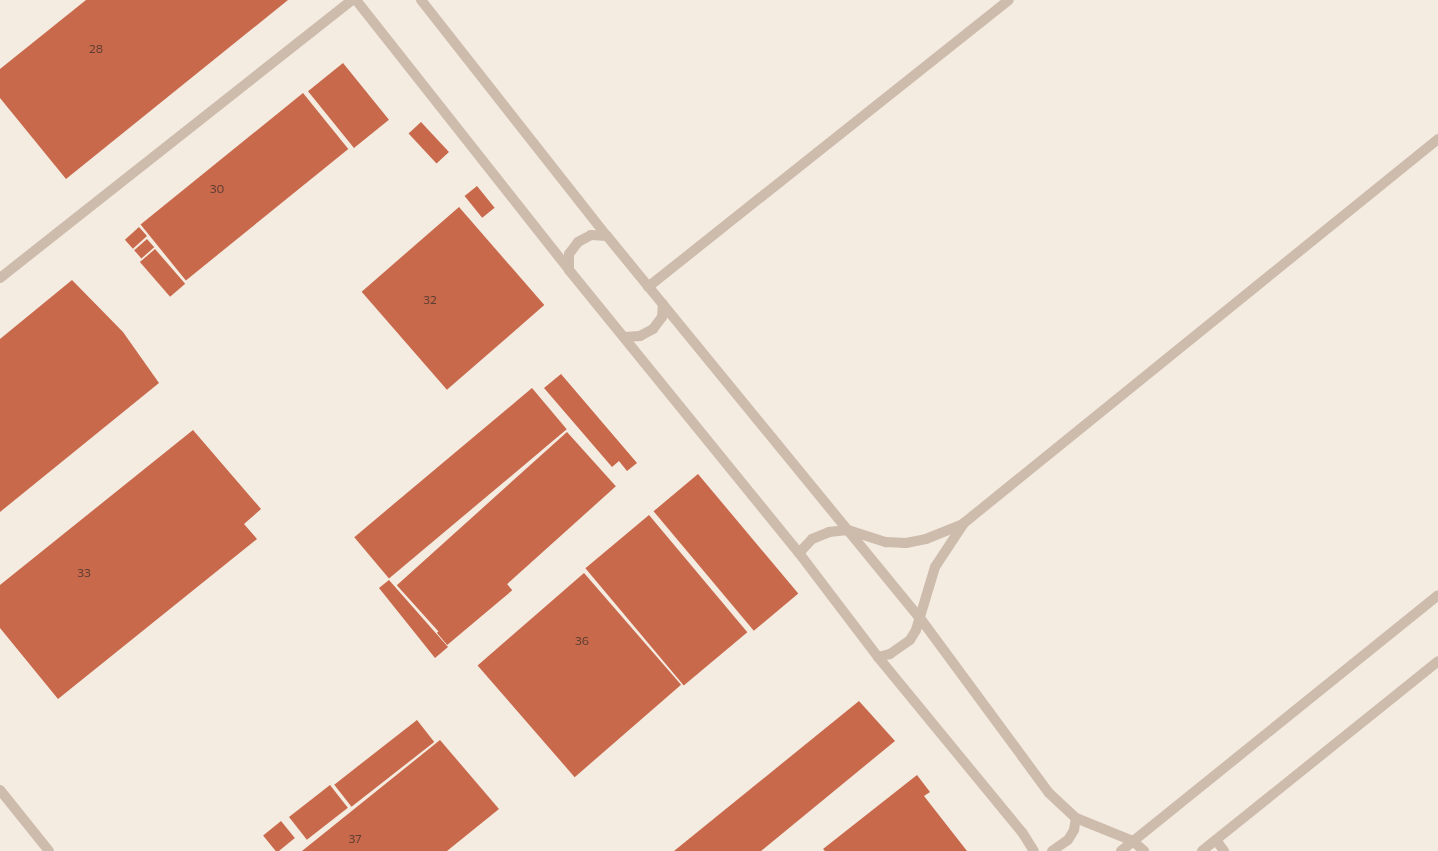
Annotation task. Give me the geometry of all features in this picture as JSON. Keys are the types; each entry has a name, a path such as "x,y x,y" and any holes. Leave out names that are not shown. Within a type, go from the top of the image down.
{"street":[{"path":"0,278 352,0"},
{"path":"356,0 569,270 625,337 799,553 878,657 1014,822 1034,851"},
{"path":"421,0 648,287 920,618 1049,793 1076,818 1133,841 1144,851"},
{"path":"648,287 1009,0"},
{"path":"799,553 812,539 829,532 848,530 886,542 906,543 926,539 964,523 1438,139"},
{"path":"569,270 569,254 578,242 591,235 607,236"},
{"path":"625,337 640,336 653,329 662,317 663,304"},
{"path":"878,657 890,654 910,640 920,618 935,567 964,523"},
{"path":"1121,851 1438,595"},
{"path":"1202,851 1438,661"},
{"path":"0,790 49,851"},
{"path":"1052,851 1068,840 1074,830 1076,818"},
{"path":"1216,840 1224,851"}],"building":[{"path":"86,0 288,0 66,179 0,98 0,69"},
{"path":"343,63 389,120 354,148 308,91"},
{"path":"303,93 348,149 186,280 141,225"},
{"path":"421,122 449,152 437,164 409,134"},
{"path":"477,186 495,208 482,218 465,196"},
{"path":"459,207 544,305 447,390 362,292"},
{"path":"139,227 147,236 133,249 125,240"},
{"path":"147,239 154,247 141,258 134,250"},
{"path":"155,249 185,284 170,297 140,262"},
{"path":"72,280 123,332 159,383 0,512 0,339"},
{"path":"561,374 637,463 627,471 619,461 612,467 544,388"},
{"path":"532,388 567,429 389,578 354,537"},
{"path":"193,430 261,509 244,524 257,539 58,699 0,628 0,585"},
{"path":"567,432 616,486 446,639 397,585"},
{"path":"698,474 798,594 754,631 654,511"},
{"path":"649,515 747,632 684,686 585,568"},
{"path":"584,573 681,685 575,777 478,666"},
{"path":"502,578 512,590 447,645 437,633"},
{"path":"389,580 448,647 435,658 379,588"},
{"path":"859,701 895,741 761,851 674,851"},
{"path":"417,720 434,742 351,807 334,785"},
{"path":"440,740 499,809 447,851 302,851"},
{"path":"917,775 930,792 924,796 967,851 825,851 823,849"},
{"path":"330,785 348,808 307,840 289,817"},
{"path":"281,821 295,838 279,851 276,851 263,835"}]}
